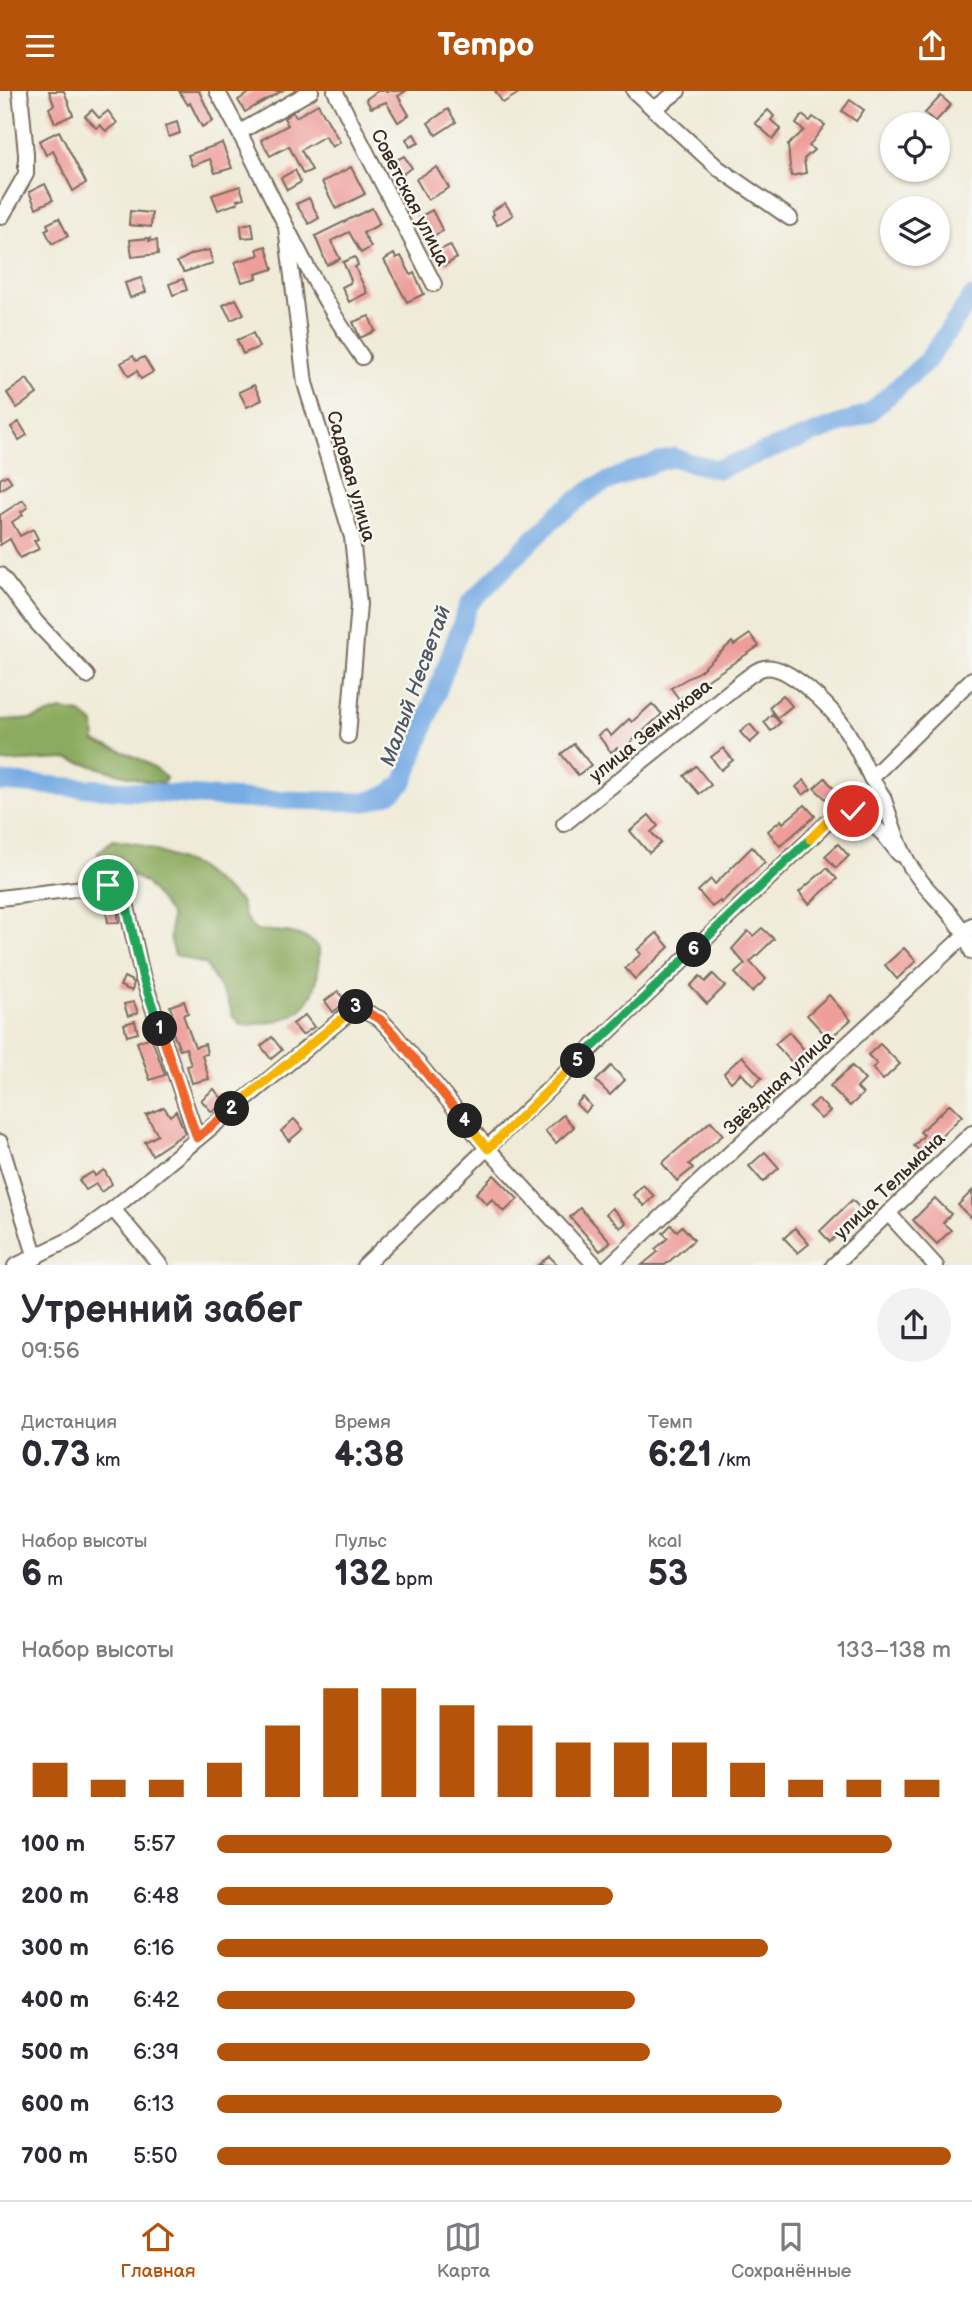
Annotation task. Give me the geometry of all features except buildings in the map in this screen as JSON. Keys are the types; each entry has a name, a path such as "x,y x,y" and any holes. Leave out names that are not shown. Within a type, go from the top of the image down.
{"street":[{"path":"1,215 26,174 20,91"},
{"name":"Садовая улица","path":"217,91 337,322 362,357"},
{"path":"240,132 311,91"},
{"name":"Советская улица","path":"335,91 434,284"},
{"path":"634,91 718,168 790,218"},
{"path":"653,109 678,91"},
{"name":"Садовая улица","path":"286,227 305,383 352,537 359,604 348,736"},
{"path":"0,575 36,622 88,676"},
{"name":"улица Земнухова","path":"564,824 745,679 767,667 789,675 827,706 842,723 871,778"},
{"path":"916,874 905,856 883,797 871,778 972,679"},
{"path":"862,814 873,809 883,797"},
{"path":"364,1265 832,817 853,811 862,814 884,835 916,874 969,929 972,952"},
{"path":"0,898 108,885 114,885 121,890 142,975 197,1138"},
{"name":"Звёздная улица","path":"609,1265 969,929"},
{"path":"15,1265 36,1258 75,1237 113,1209 356,1007 380,1019 394,1034 488,1149 596,1265"},
{"name":"улица Тельмана","path":"833,1265 972,1133"},
{"path":"0,1142 36,1258"},
{"path":"113,1209 161,1265"},
{"path":"888,1213 936,1265"}],"green space":[{"path":"61,710 81,713 94,724 95,742 151,765 166,778 163,783 145,781 68,759 0,762 0,720 32,719"},
{"path":"113,840 138,844 196,866 240,901 245,917 255,930 298,934 319,948 315,985 302,1008 278,1021 241,1025 233,1016 228,1001 205,964 175,955 170,938 171,915 145,882 125,872 97,864 98,852"}],"waterway":[{"name":"Малый Несветай","path":"0,782 242,799 366,802 391,793 404,782 469,604 559,513 595,487 674,457 718,469 869,413 927,361 972,297"}],"route":[{"path":"108,885 114,885 124,894 142,975 197,1138 356,1007 380,1019 394,1034 488,1149 832,817 853,811"}]}
